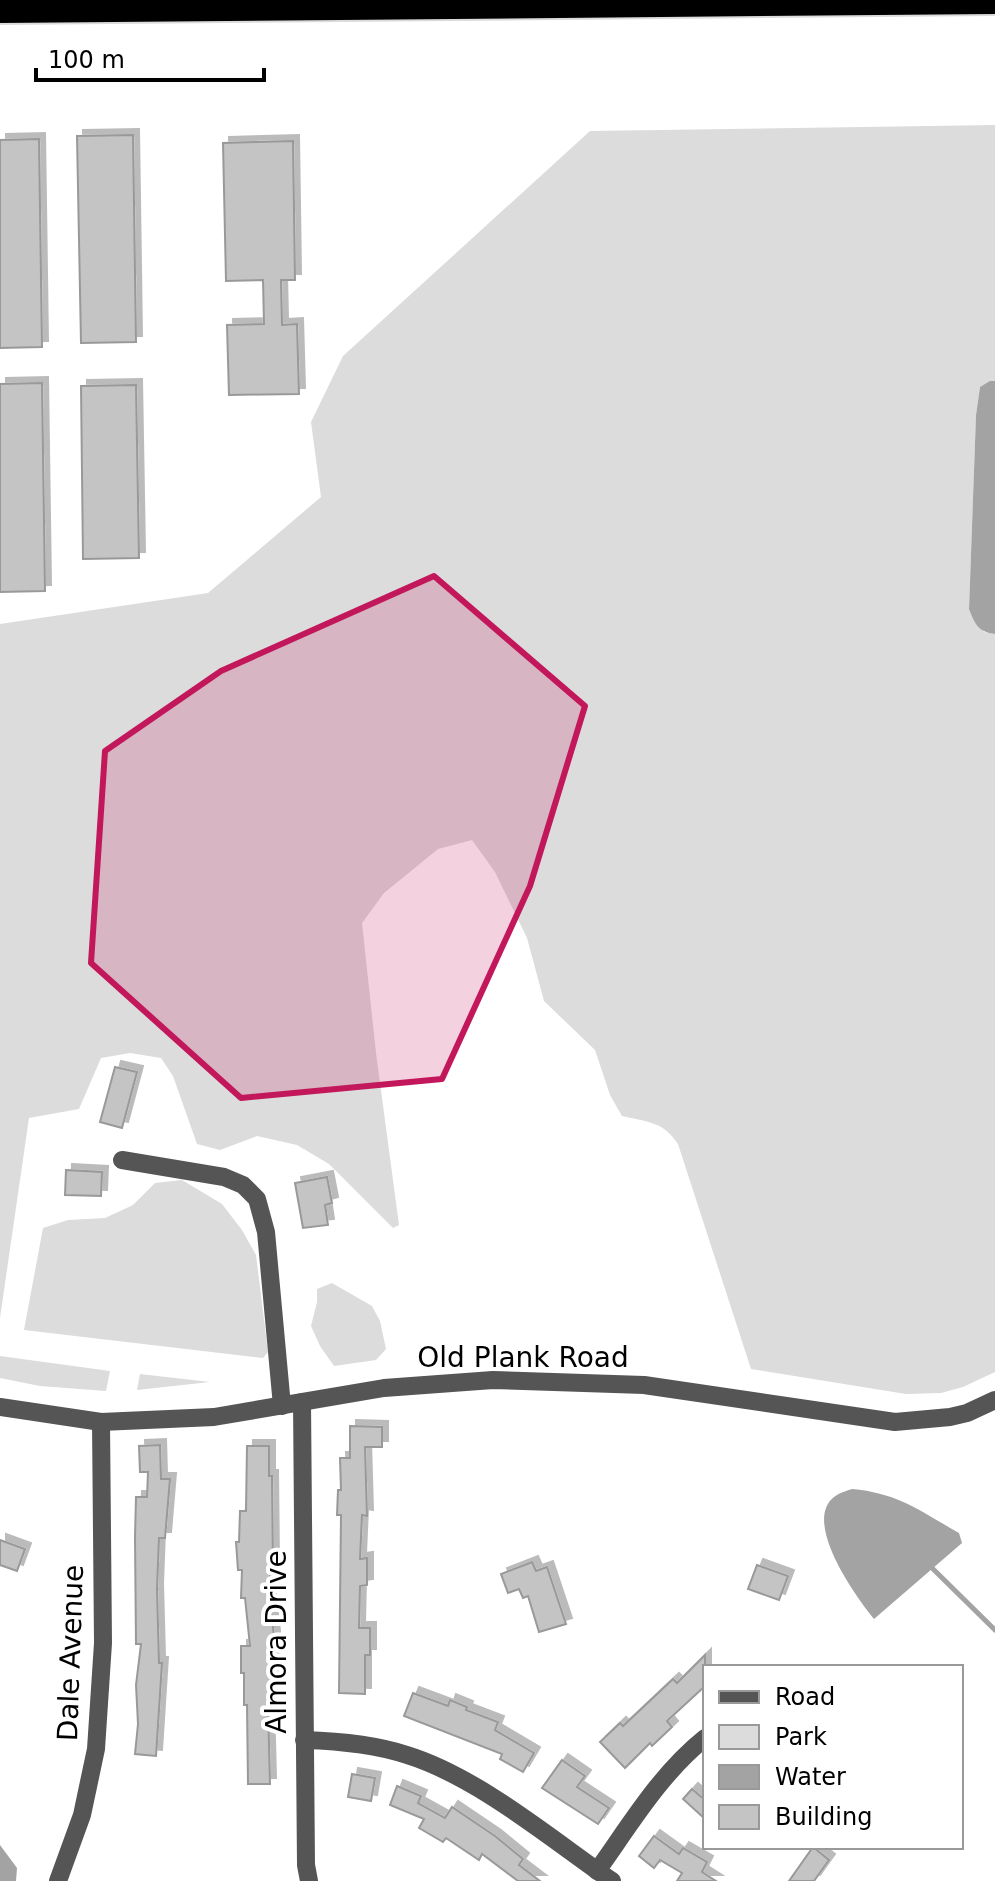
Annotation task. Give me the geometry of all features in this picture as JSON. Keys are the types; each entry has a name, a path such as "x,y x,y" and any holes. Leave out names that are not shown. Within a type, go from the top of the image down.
{"highway":[{"path":"0,11 470,4 995,2"}],"street":[{"path":"122,1160 224,1177 243,1185 257,1199 266,1232 282,1406"},
{"name":"Old Plank Road","path":"0,1407 101,1422 214,1417 406,1385 493,1380 644,1385 895,1422 950,1417 995,1400"},
{"name":"Almora Drive","path":"302,1402 304,1740 306,1865 309,1881"},
{"name":"Dale Avenue","path":"58,1881 82,1815 96,1749 103,1643 101,1422"},
{"path":"304,1740 342,1741 389,1750 431,1764 488,1794 605,1876 650,1795 703,1740"}],"highlighted area":[{"path":"434,576 585,706 530,886 442,1079 241,1098 91,963 105,751 221,671"}],"green space":[{"path":"995,125 995,381 980,387 976,415 969,608 984,632 995,634 995,1372 941,1393 906,1394 751,1369 678,1144 660,1127 622,1116 610,1095 595,1050 544,1001 527,938 495,872 472,840 438,849 384,893 362,923 399,1225 393,1228 329,1164 297,1145 257,1136 220,1150 197,1144 173,1076 161,1058 130,1053 101,1058 79,1109 29,1118 0,1318 0,624 208,593 321,497 311,422 343,356 590,131"},
{"path":"182,1180 222,1204 256,1255 268,1352 263,1358 24,1330 43,1228 68,1220 105,1218 133,1205 155,1183"},
{"path":"332,1283 372,1306 380,1321 386,1349 376,1360 334,1366 320,1346 311,1326 317,1289"},
{"path":"0,1356 110,1371 106,1391 40,1386 0,1378"},
{"path":"140,1374 210,1382 137,1390"}],"water":[{"path":"995,381 995,634 978,626 969,609 976,415 980,387"},
{"path":"852,1489 883,1494 908,1504 959,1533 962,1543 874,1619 835,1559 824,1524 826,1509 834,1497"},
{"path":"0,1845 17,1868 16,1881 0,1881"}],"building":[{"path":"133,135 136,342 81,343 77,136"},
{"path":"39,139 42,347 0,348 0,140"},
{"path":"293,141 295,280 281,280 282,325 297,324 299,394 229,395 227,325 264,324 263,280 226,281 223,143"},
{"path":"42,383 45,591 0,592 0,384"},
{"path":"136,385 139,558 83,559 81,386"},
{"path":"115,1067 137,1072 122,1128 100,1122"},
{"path":"66,1170 102,1172 101,1196 65,1195"},
{"path":"327,1177 332,1203 325,1205 328,1225 303,1228 295,1183"},
{"path":"350,1426 382,1427 382,1447 365,1447 367,1516 362,1515 360,1559 367,1558 367,1585 360,1586 359,1628 370,1628 370,1655 365,1655 365,1694 339,1693 341,1515 337,1515 338,1490 341,1490 340,1458 350,1458"},
{"path":"160,1445 161,1479 170,1479 165,1538 159,1538 157,1589 159,1663 162,1663 156,1756 135,1754 138,1724 136,1685 141,1644 136,1644 135,1537 136,1497 147,1497 148,1472 140,1472 139,1446"},
{"path":"247,1446 269,1446 269,1476 272,1476 273,1568 270,1568 270,1600 274,1637 273,1706 268,1706 270,1784 248,1784 247,1705 244,1705 241,1646 250,1646 245,1598 241,1598 242,1570 238,1570 236,1542 239,1542 240,1511 246,1511"},
{"path":"0,1540 25,1549 17,1571 0,1565"},
{"path":"532,1562 536,1571 547,1567 566,1624 539,1632 528,1596 523,1598 519,1589 508,1593 501,1574"},
{"path":"757,1565 788,1576 779,1600 748,1589"},
{"path":"705,1655 703,1688 667,1721 672,1727 652,1746 650,1743 625,1768 600,1742 620,1723 623,1726 673,1679 677,1683"},
{"path":"413,1693 448,1706 450,1700 467,1707 466,1710 498,1722 495,1730 534,1753 523,1772 500,1759 502,1754 404,1716"},
{"path":"562,1760 585,1776 577,1787 609,1808 598,1824 542,1788"},
{"path":"352,1774 375,1778 371,1801 348,1797"},
{"path":"397,1786 421,1796 418,1803 445,1818 452,1807 523,1859 519,1865 540,1881 518,1881 482,1854 479,1860 446,1838 443,1842 419,1828 424,1819 390,1805"},
{"path":"692,1789 703,1798 703,1817 683,1799"},
{"path":"654,1836 679,1854 683,1848 707,1862 702,1872 716,1881 677,1881 682,1873 660,1860 654,1868 639,1856"},
{"path":"812,1849 829,1860 814,1881 789,1881"}],"waterway":[{"path":"928,1564 995,1630"}]}
